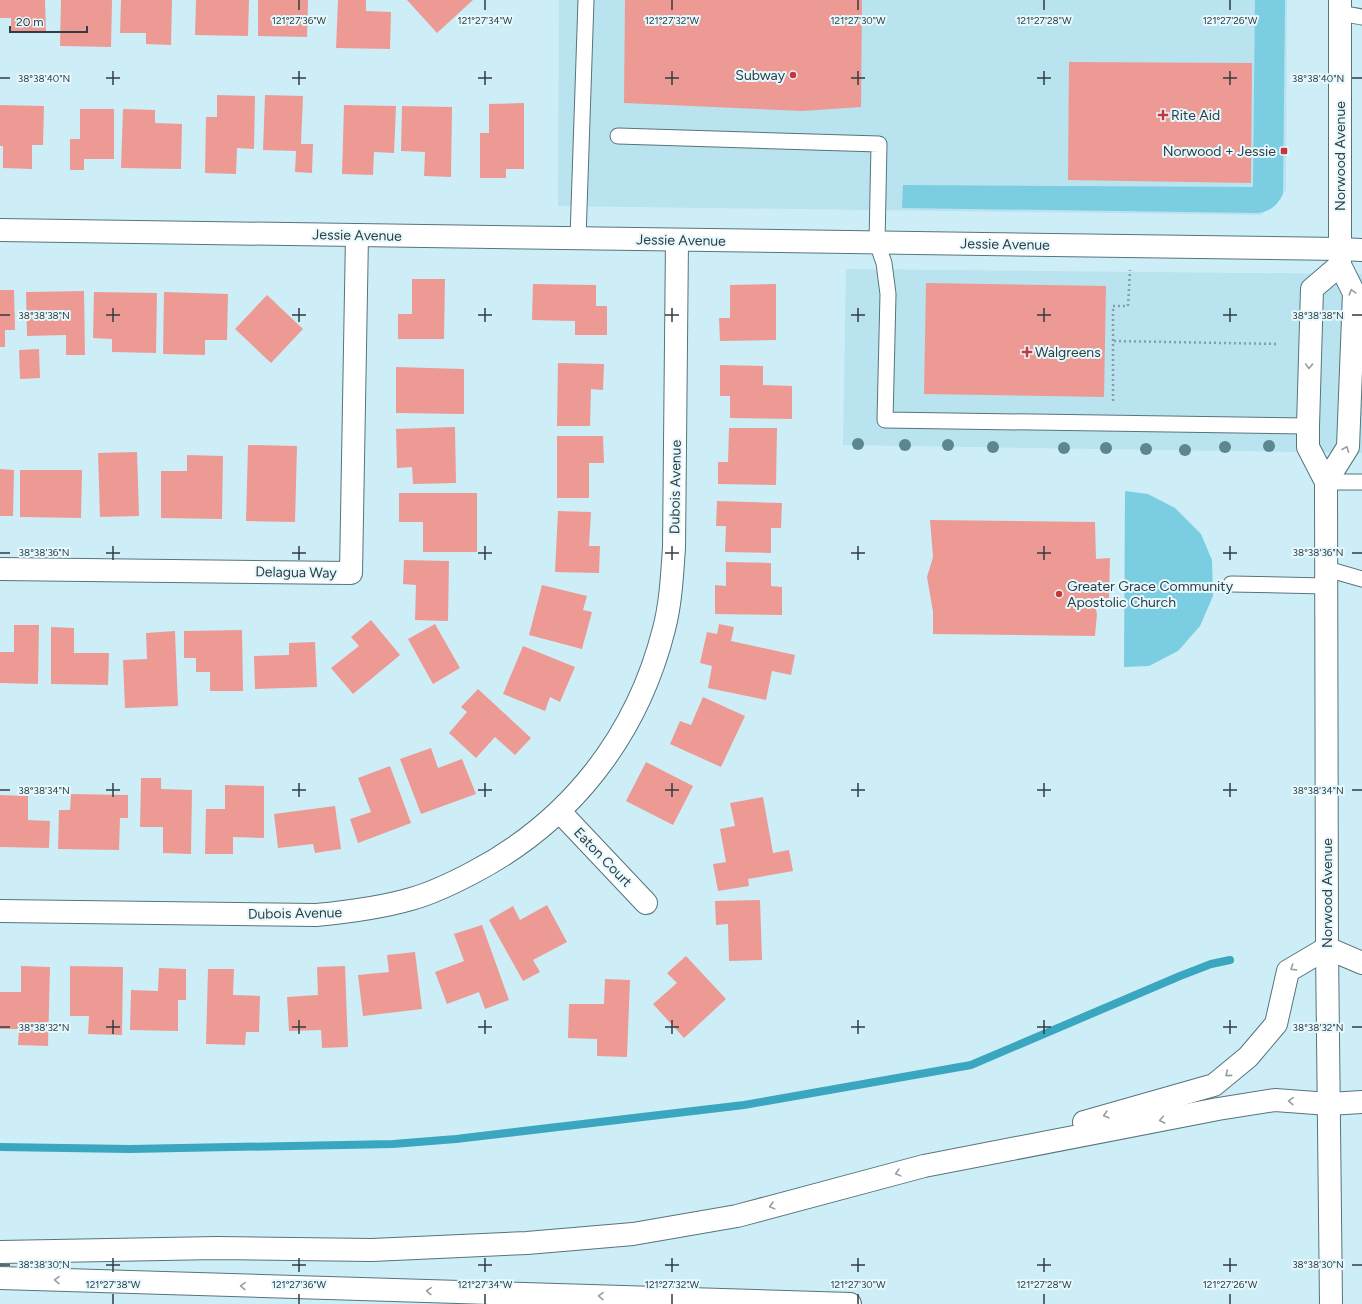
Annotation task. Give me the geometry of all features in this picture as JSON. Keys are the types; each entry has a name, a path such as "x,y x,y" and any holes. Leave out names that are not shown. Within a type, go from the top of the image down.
{"main road":[{"name":"Norwood Avenue","path":"1326,482 1348,447 1354,293 1340,257 1340,7"},
{"name":"Jessie Avenue","path":"0,230 876,243 1340,257 1362,250"},
{"name":"Delagua Way","path":"0,569 351,573 357,236"},
{"name":"Dubois Avenue","path":"0,910 316,915 355,912 412,899 448,885 500,858 532,836 560,812 599,767 631,718 654,665 664,627 671,589 674,548 677,240"},
{"name":"Norwood Avenue","path":"1331,1304 1330,1104 1327,948 1326,482 1308,446 1308,426 1312,289 1340,257"},
{"name":"Eaton Court","path":"560,812 646,903"},
{"path":"0,1252 217,1248 372,1250 527,1243 633,1234 736,1216 924,1166 1214,1085 1248,1056 1276,1024 1288,971 1327,948 1362,963"},
{"path":"924,1166 1254,1103 1275,1100 1330,1104 1362,1102"},
{"path":"0,1278 850,1304"}],"lane":[{"path":"578,238 586,0"},
{"path":"1340,7 1362,17"},
{"path":"618,136 879,144 876,243 884,263 888,294 885,420 1308,426"},
{"path":"1326,482 1362,482"},
{"path":"1231,584 1326,577 1362,579"}],"path":[{"path":"1113,401 1113,306 1128,306 1130,268"},
{"path":"1114,341 1278,344"}],"shaded area":[{"path":"559,0 1287,0 1286,190 1261,215 558,206"},
{"path":"1255,0 1285,0 1283,194 1276,205 1270,209 1258,213 902,208 903,185 1253,187"},
{"path":"846,269 1362,274 1362,453 843,445"},
{"path":"1125,491 1148,494 1175,508 1201,534 1212,560 1213,596 1200,626 1178,651 1149,666 1124,667"}],"building":[{"path":"0,0 45,0 46,32 11,33 11,18 0,18"},
{"path":"61,0 112,0 111,47 60,46"},
{"path":"121,0 172,0 171,45 146,44 146,33 120,33"},
{"path":"196,0 249,0 248,36 195,35"},
{"path":"258,0 308,0 307,37 258,36"},
{"path":"338,0 366,0 366,11 391,12 390,49 336,48"},
{"path":"407,0 473,0 437,33"},
{"path":"625,0 862,0 861,107 802,111 624,103"},
{"path":"1069,62 1252,63 1251,183 1068,180"},
{"path":"217,95 255,96 254,149 237,148 236,174 205,173 206,117 217,117"},
{"path":"265,95 303,96 301,144 313,144 312,173 295,172 296,151 263,150"},
{"path":"524,103 524,169 506,169 506,178 480,178 480,133 489,133 489,104"},
{"path":"0,105 44,106 43,145 32,145 32,169 3,168 3,146 0,146"},
{"path":"344,105 396,106 394,153 374,152 373,175 342,174"},
{"path":"402,106 452,107 451,177 424,176 425,152 401,151"},
{"path":"80,109 114,109 114,159 84,159 84,170 70,170 70,139 80,139"},
{"path":"123,109 155,110 155,123 182,124 181,169 121,168"},
{"path":"412,279 445,279 444,339 398,339 398,314 412,314"},
{"path":"926,283 1106,286 1104,397 924,394"},
{"path":"533,284 596,285 596,306 607,306 607,335 575,335 575,321 532,320"},
{"path":"776,284 776,340 720,341 719,318 730,318 730,285"},
{"path":"0,290 14,290 15,330 5,330 5,347 0,347"},
{"path":"84,291 85,355 66,355 66,335 27,336 26,292"},
{"path":"94,292 157,293 156,353 112,352 112,339 93,338"},
{"path":"164,292 228,294 227,340 205,340 205,355 163,354"},
{"path":"267,295 303,329 271,363 235,329"},
{"path":"39,349 40,378 20,379 19,350"},
{"path":"558,363 604,364 603,390 591,389 590,426 557,426"},
{"path":"720,365 763,366 763,385 792,386 792,419 730,418 730,396 720,396"},
{"path":"396,367 464,369 464,414 396,413"},
{"path":"455,427 456,483 413,484 412,467 397,468 396,429"},
{"path":"729,428 777,428 776,485 718,484 718,462 728,462"},
{"path":"557,436 603,436 604,463 589,463 589,498 557,498"},
{"path":"248,445 297,446 295,522 246,521"},
{"path":"137,452 139,516 100,517 98,453"},
{"path":"187,455 223,456 222,519 161,518 161,471 187,471"},
{"path":"0,469 14,470 13,516 0,516"},
{"path":"20,470 82,470 81,518 20,517"},
{"path":"399,493 477,493 477,552 423,552 423,522 399,522"},
{"path":"717,501 782,503 781,528 771,528 771,553 725,552 726,526 716,526"},
{"path":"558,511 591,512 589,546 600,546 599,573 555,572"},
{"path":"930,520 1095,522 1096,559 1110,558 1109,598 1093,598 1097,614 1095,636 933,634 933,612 927,577 933,557"},
{"path":"404,560 449,561 448,621 415,620 416,585 403,584"},
{"path":"726,562 771,563 771,586 782,587 782,615 715,614 715,585 726,586"},
{"path":"542,585 587,596 583,610 592,612 582,649 529,635"},
{"path":"371,620 400,655 353,694 331,668 359,646 351,637"},
{"path":"435,624 460,668 433,684 408,639"},
{"path":"719,624 734,627 731,641 795,655 791,675 772,671 766,700 708,688 712,666 700,663 707,632 717,634"},
{"path":"14,625 39,625 38,684 0,683 0,652 14,652"},
{"path":"51,627 74,628 74,653 109,653 108,685 51,684"},
{"path":"242,630 243,691 210,691 210,672 196,672 196,658 184,658 184,631"},
{"path":"175,631 178,706 125,708 123,660 147,659 146,633"},
{"path":"315,642 317,687 255,689 254,656 289,655 289,643"},
{"path":"523,646 575,667 560,702 550,697 545,711 503,694"},
{"path":"478,689 531,738 515,755 495,737 476,758 449,733 467,712 461,707"},
{"path":"703,697 745,716 721,767 670,744 680,721 691,725"},
{"path":"431,748 438,768 462,759 476,794 421,814 400,759"},
{"path":"646,762 693,786 673,825 626,801"},
{"path":"390,766 411,823 358,843 350,819 371,812 358,778"},
{"path":"141,778 161,778 161,789 192,790 191,854 163,853 163,827 140,827"},
{"path":"225,785 264,786 264,838 233,837 233,854 205,854 206,809 225,809"},
{"path":"71,794 128,795 128,818 120,818 119,850 58,849 59,810 70,810"},
{"path":"0,795 28,796 28,820 50,821 49,848 0,847"},
{"path":"763,797 773,853 789,850 793,871 748,879 749,886 718,891 713,864 726,862 720,829 735,826 730,803"},
{"path":"335,806 341,849 315,853 313,844 278,848 274,814"},
{"path":"760,900 762,960 729,961 728,924 716,925 715,901"},
{"path":"547,905 567,942 533,960 540,972 523,981 489,920 513,906 520,920"},
{"path":"482,925 509,1000 485,1009 479,992 447,1004 435,972 464,961 454,934"},
{"path":"415,952 422,1009 363,1016 358,975 389,972 387,955"},
{"path":"686,956 726,999 684,1038 653,1004 677,983 667,973"},
{"path":"21,966 50,967 48,1046 18,1045 19,1029 0,1029 0,992 21,992"},
{"path":"70,966 123,967 122,1035 88,1034 89,1016 70,1016"},
{"path":"345,966 348,1047 322,1048 321,1030 289,1031 287,997 318,995 317,967"},
{"path":"159,968 186,969 186,1000 178,1000 178,1031 130,1030 131,990 158,991"},
{"path":"208,969 234,969 233,995 260,996 259,1032 246,1032 245,1045 206,1044"},
{"path":"605,979 630,980 627,1057 597,1056 597,1039 568,1038 569,1004 604,1004"}],"waterway":[{"path":"0,1147 130,1149 393,1144 456,1139 744,1105 971,1065 1180,976 1211,964 1230,960"}],"place":[{"name":"Subway","path":"793,75"},
{"name":"Rite Aid","path":"1163,115"},
{"name":"Norwood + Jessie","path":"1284,151"},
{"name":"Walgreens","path":"1027,352"},
{"name":"Greater Grace Community Apostolic Church","path":"1059,594"}]}
